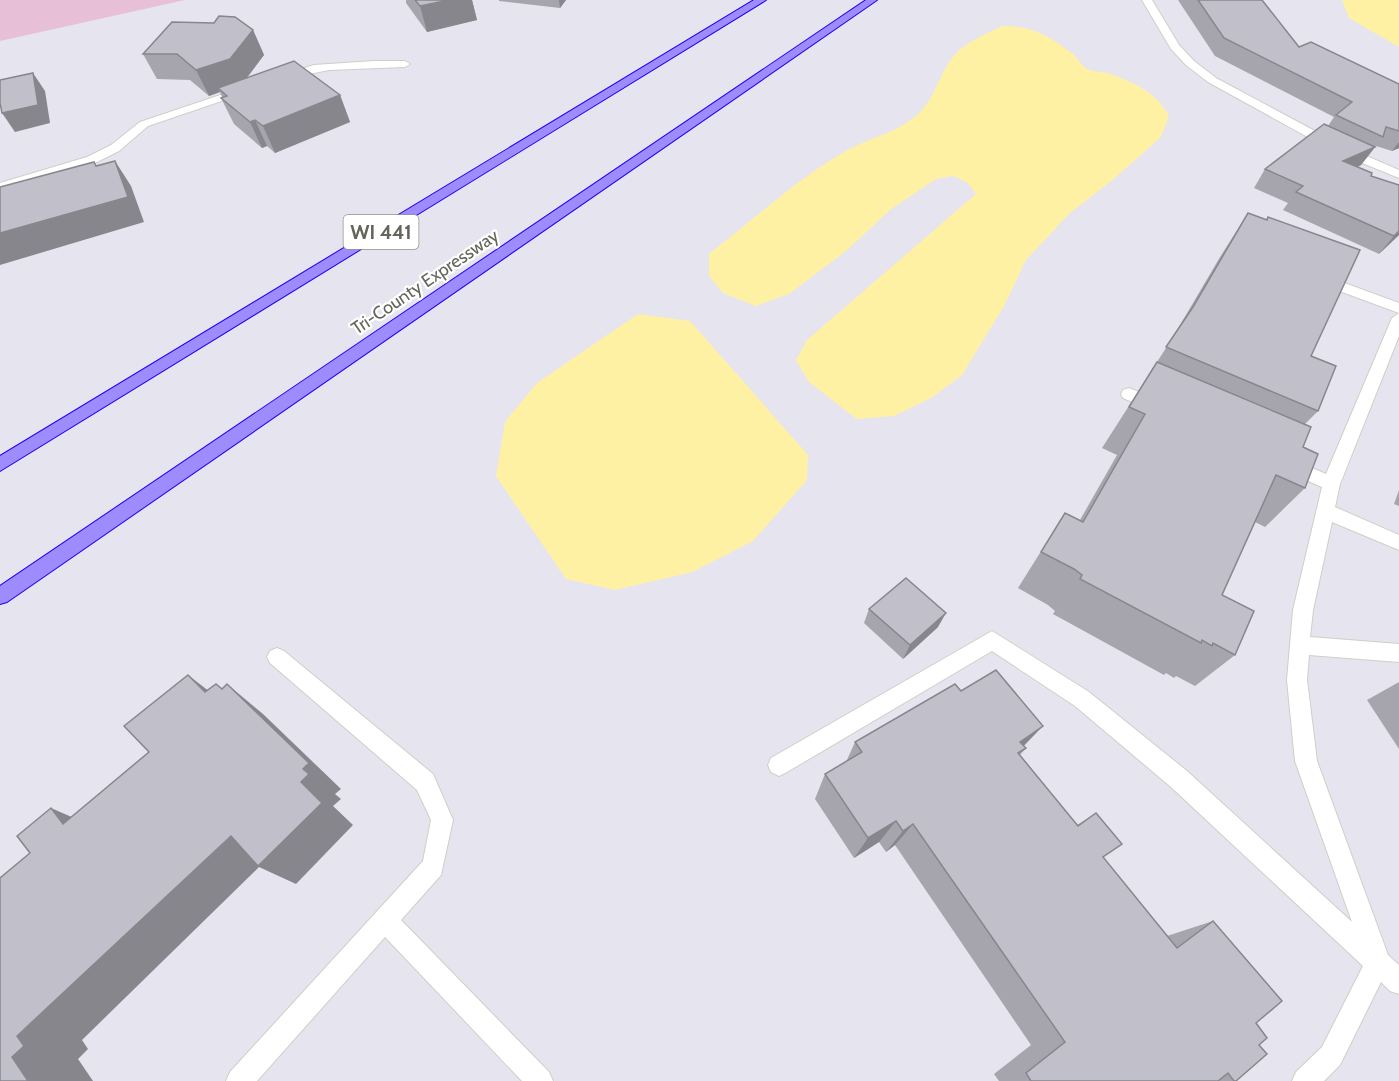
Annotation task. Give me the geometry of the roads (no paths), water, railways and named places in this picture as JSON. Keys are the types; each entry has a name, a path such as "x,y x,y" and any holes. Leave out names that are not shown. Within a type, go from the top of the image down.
{"highway":[{"name":"WI 441","path":"0,464 761,0"},
{"name":"Tri-County Expressway","path":"0,596 872,0"}],"street":[{"path":"1147,0 1175,47 1190,63 1212,80 1337,148 1399,174"},
{"path":"277,79 326,66 405,64"},
{"path":"0,187 91,160 115,148 144,124 258,85"},
{"path":"1305,1081 1331,1056 1378,962 1306,761 1297,680 1303,610 1331,484 1399,317 1311,276"},
{"path":"1129,394 1172,413"},
{"path":"1278,460 1331,484"},
{"path":"1325,511 1399,543"},
{"path":"779,765 992,640 1082,699 1179,778 1399,982"},
{"path":"1300,645 1399,653"},
{"path":"239,1081 433,867 442,820 425,782 277,657"},
{"path":"386,920 540,1081"}]}
